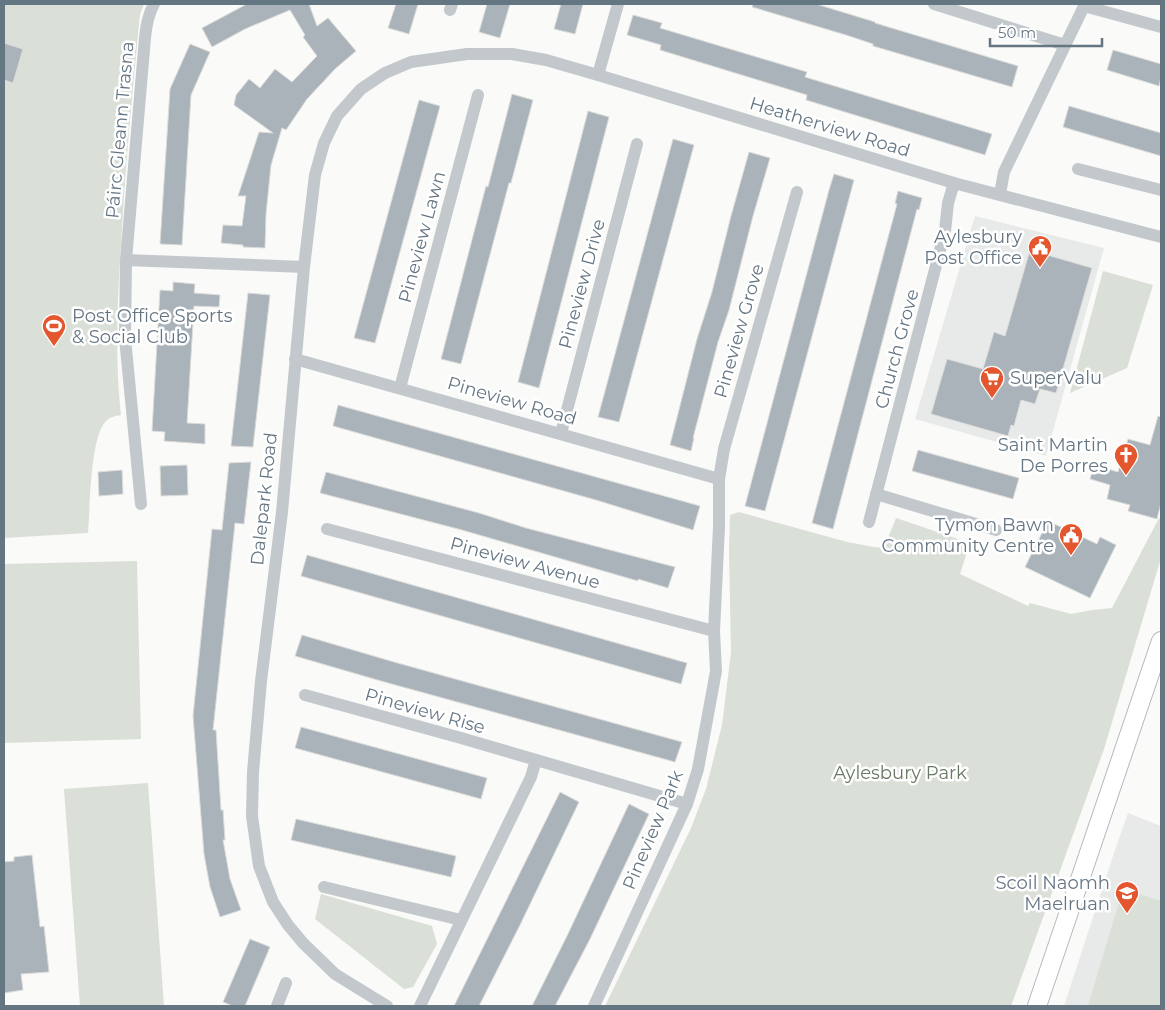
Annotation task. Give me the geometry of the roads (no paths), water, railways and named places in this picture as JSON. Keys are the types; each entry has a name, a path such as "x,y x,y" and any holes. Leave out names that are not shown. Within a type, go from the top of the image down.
{"street":[{"name":"Páirc Gleann Trasna","path":"141,504 125,346 126,260 146,24 154,4"},
{"path":"598,75 618,4"},
{"path":"934,4 1065,45"},
{"path":"1000,194 1004,172 1084,5 1161,27"},
{"name":"Dalepark Road","path":"387,1006 335,974 303,943 273,902 259,866 252,816 253,772 261,681 282,512 304,267 314,175 324,143 337,116 361,89 385,73 412,62 467,54 490,54"},
{"name":"Heatherview Road","path":"490,54 512,54 546,60 954,182 1161,237"},
{"name":"Pineview Lawn","path":"400,388 478,95"},
{"name":"Pineview Drive","path":"561,433 637,144"},
{"path":"1078,170 1161,190"},
{"name":"Church Grove","path":"868,522 943,239 948,203 954,182"},
{"name":"Pineview Grove","path":"719,479 724,448 797,192"},
{"path":"126,260 304,267"},
{"name":"Pineview Road","path":"295,359 719,479"},
{"name":"Pineview Park","path":"594,1006 687,804 698,769 716,671 714,631 719,527 719,479"},
{"path":"876,494 996,530"},
{"name":"Pineview Avenue","path":"327,529 714,631"},
{"path":"1037,1006 1161,640"},
{"name":"Pineview Rise","path":"306,696 687,804"},
{"path":"420,1006 531,777 536,760"},
{"path":"324,887 461,920"},
{"path":"277,1006 286,983"}],"place":[{"name":"Aylesbury Post Office","path":"1040,268"},
{"name":"Post Office Sports & Social Club","path":"54,347"},
{"name":"SuperValu","path":"992,399"},
{"name":"Saint Martin De Porres","path":"1126,476"},
{"name":"Tymon Bawn Community Centre","path":"1071,556"},
{"name":"Scoil Naomh Maelruan","path":"1127,914"}],"park label":[{"name":"Aylesbury Park","path":"900,773"}]}
